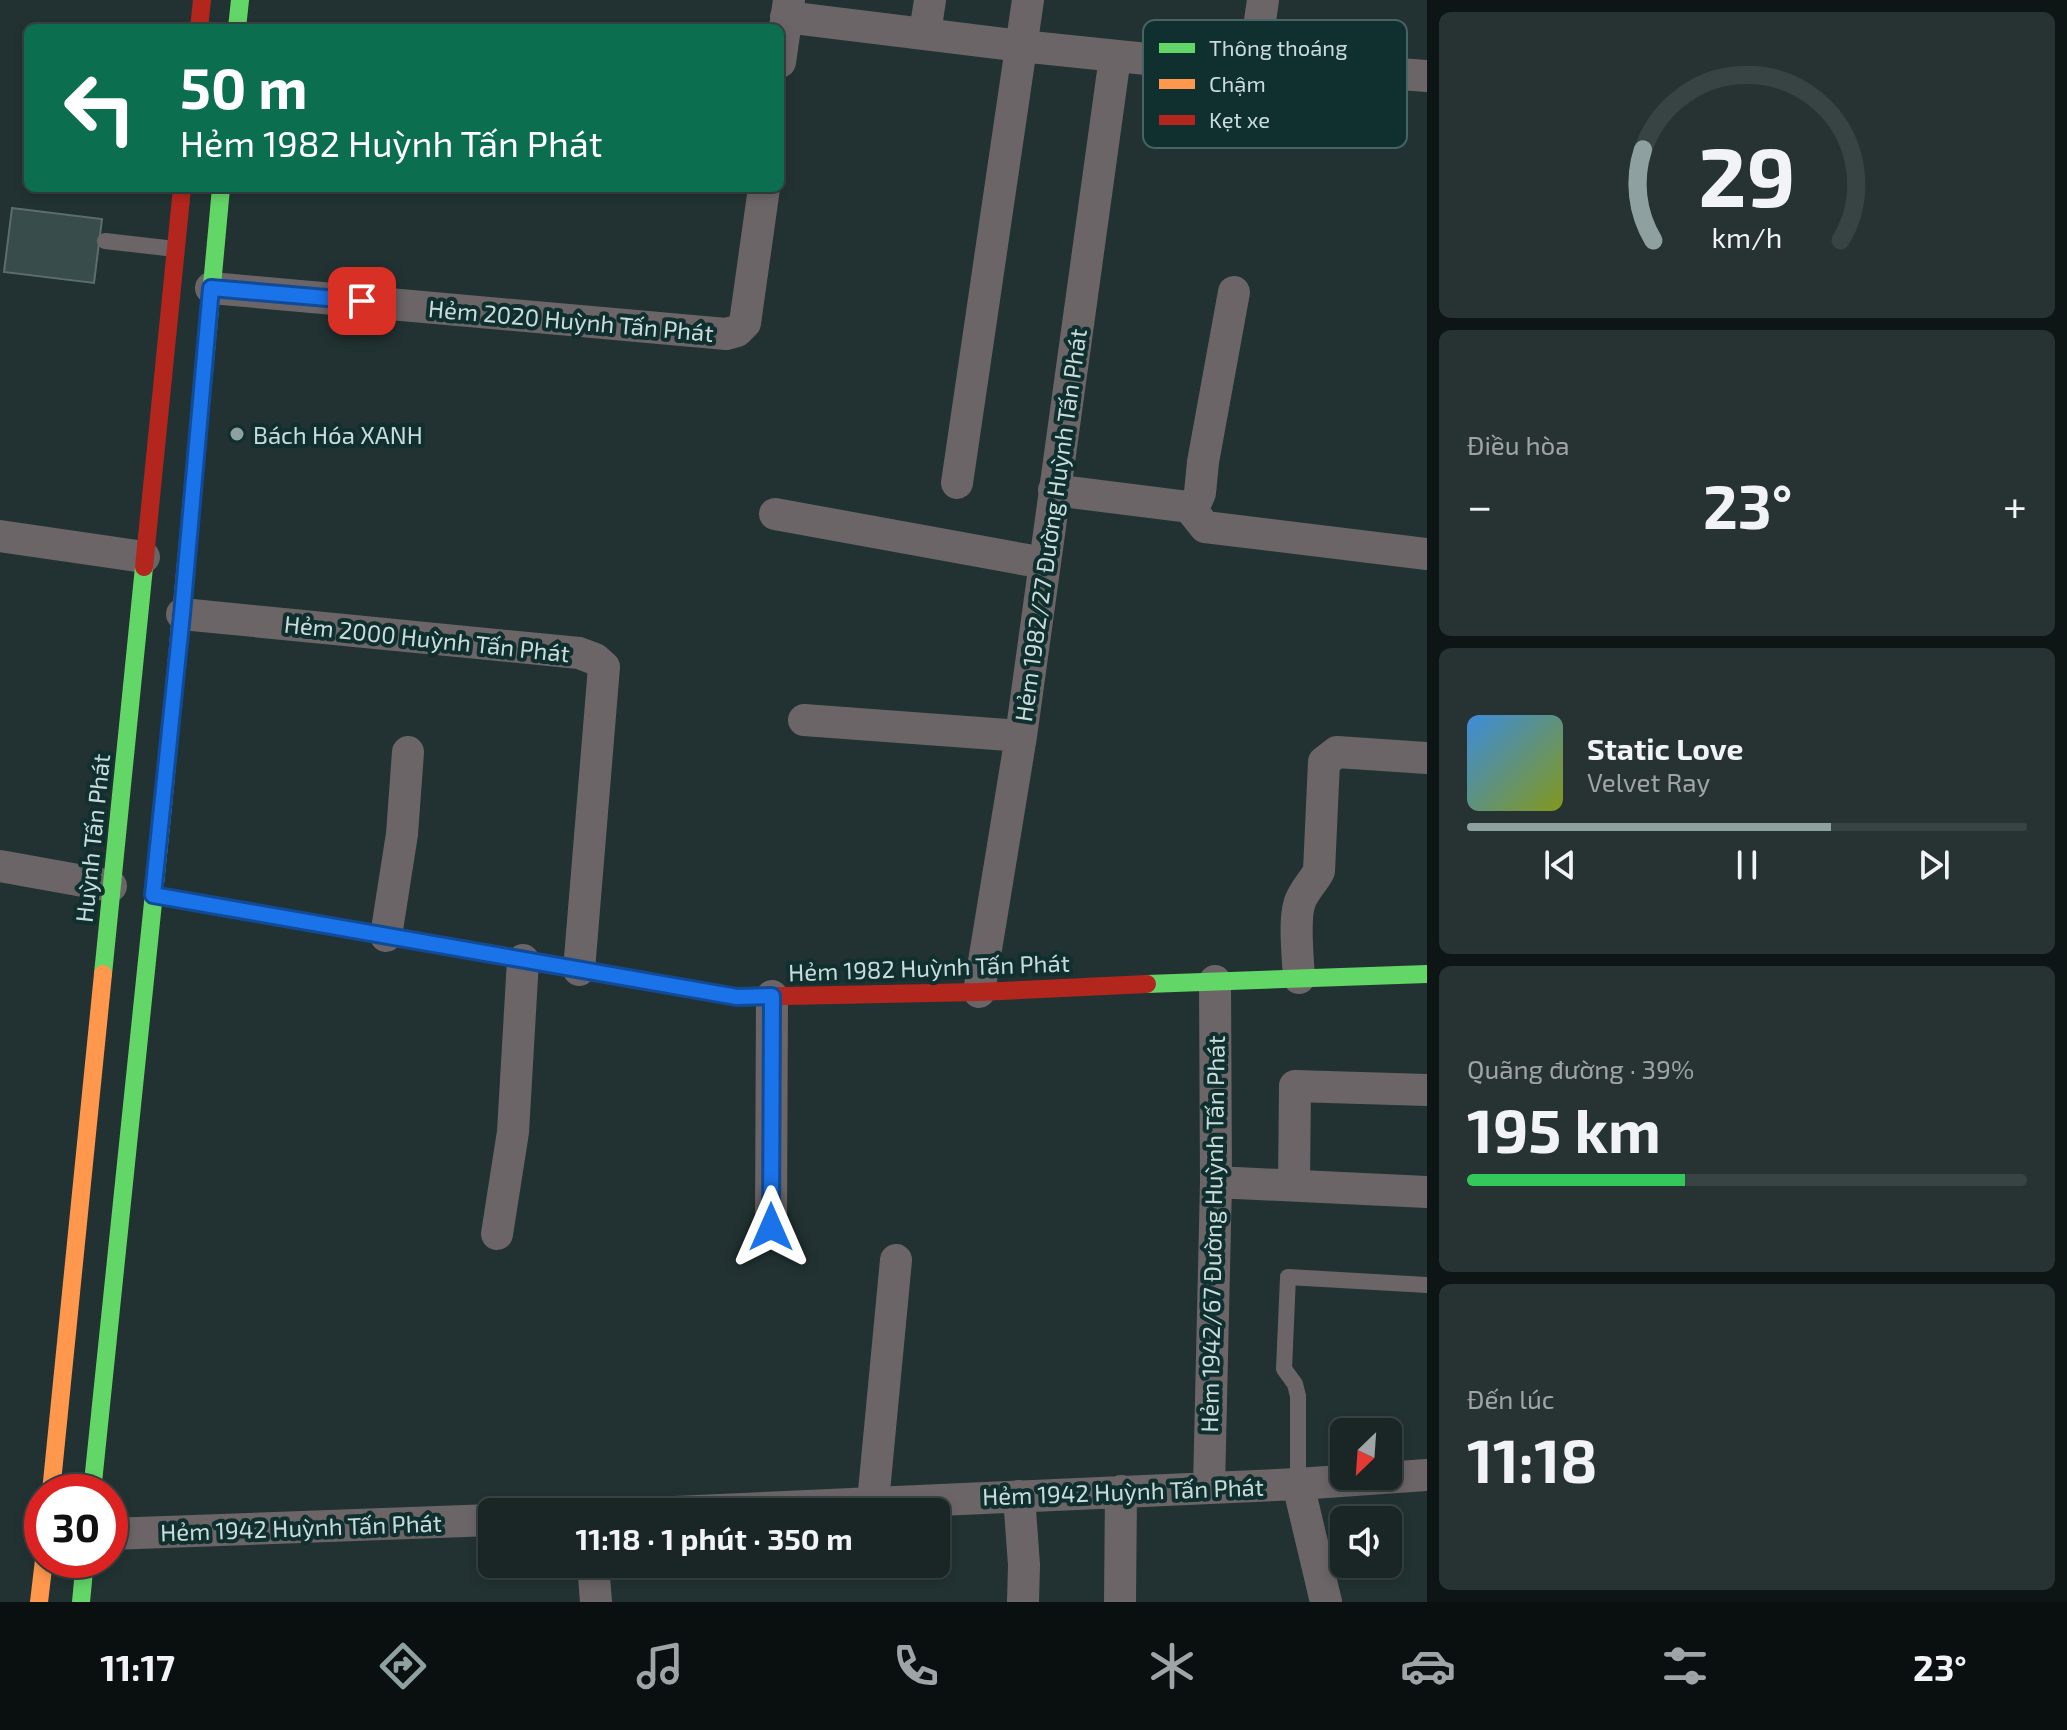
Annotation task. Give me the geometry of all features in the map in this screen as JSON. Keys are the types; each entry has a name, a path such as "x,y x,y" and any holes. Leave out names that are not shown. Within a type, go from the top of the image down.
{"main road":[{"path":"199,24 202,0"},
{"path":"237,24 240,0"},
{"name":"Huỳnh Tấn Phát","path":"94,1474 182,614 183,372 176,250 182,192"},
{"name":"Huỳnh Tấn Phát","path":"53,1474 144,557 183,372 211,288 221,192"},
{"name":"Hẻm 1982 Huỳnh Tấn Phát","path":"153,895 737,997 979,992 1427,974"},
{"path":"39,1602 42,1578"},
{"path":"81,1602 83,1578"}],"street":[{"path":"925,33 930,0"},
{"path":"957,483 1028,0"},
{"path":"1260,20 1263,0"},
{"path":"784,31 787,8 925,33 1143,60"},
{"name":"Hẻm 1982/27 Đường Huỳnh Tấn Phát","path":"979,992 1021,736 1115,57"},
{"path":"1407,75 1427,76"},
{"name":"Hẻm 2020 Huỳnh Tấn Phát","path":"211,288 726,334 737,331 745,323 763,192"},
{"path":"1189,507 1200,493 1234,292"},
{"path":"1054,490 1189,507 1205,527 1427,554"},
{"path":"775,514 1044,563"},
{"path":"0,536 144,557"},
{"name":"Hẻm 2000 Huỳnh Tấn Phát","path":"182,614 579,653 595,659 604,667 579,970"},
{"path":"804,720 1021,736"},
{"path":"386,936 402,834 408,752"},
{"path":"1299,978 1297,912 1303,895 1313,885 1319,871 1324,762 1337,752 1427,758"},
{"path":"0,866 111,886"},
{"path":"497,1234 513,1132 523,960"},
{"name":"Hẻm 1942/67 Đường Huỳnh Tấn Phát","path":"1209,1488 1216,1182 1215,981"},
{"path":"771,1227 772,996"},
{"path":"1294,1185 1295,1086 1427,1090"},
{"path":"1216,1182 1427,1192"},
{"path":"873,1498 896,1260"},
{"name":"Hẻm 1942 Huỳnh Tấn Phát","path":"950,1499 1298,1484 1427,1475"},
{"path":"1298,1484 1326,1602"},
{"path":"1120,1602 1121,1491"},
{"path":"1019,1496 1023,1602"},
{"name":"Hẻm 1942 Huỳnh Tấn Phát","path":"128,1533 478,1521"},
{"path":"594,1578 596,1602"}],"lane":[{"path":"105,241 176,250"},
{"path":"1298,1484 1298,1396 1295,1384 1284,1369 1288,1277 1427,1285"}],"building":[{"path":"12,208 102,219 94,283 4,272"}],"traffic: fast":[{"path":"237,24 240,0"},
{"path":"203,383 221,192"},
{"path":"103,974 144,567"},
{"path":"94,1474 163,806"},
{"path":"153,895 698,990"},
{"path":"1147,984 1427,974"},
{"path":"81,1602 83,1578"}],"traffic: slow":[{"path":"163,806 203,383"},
{"path":"53,1474 103,974"},
{"path":"39,1602 42,1578"}],"traffic: jam":[{"path":"199,24 202,0"},
{"path":"144,567 182,192"},
{"path":"698,990 737,997 979,992 1147,984"}],"place":[{"name":"Bách Hóa XANH","path":"237,434"}],"route":[{"path":"362,301 211,288 153,895 737,997 772,996 771,1227"}]}
